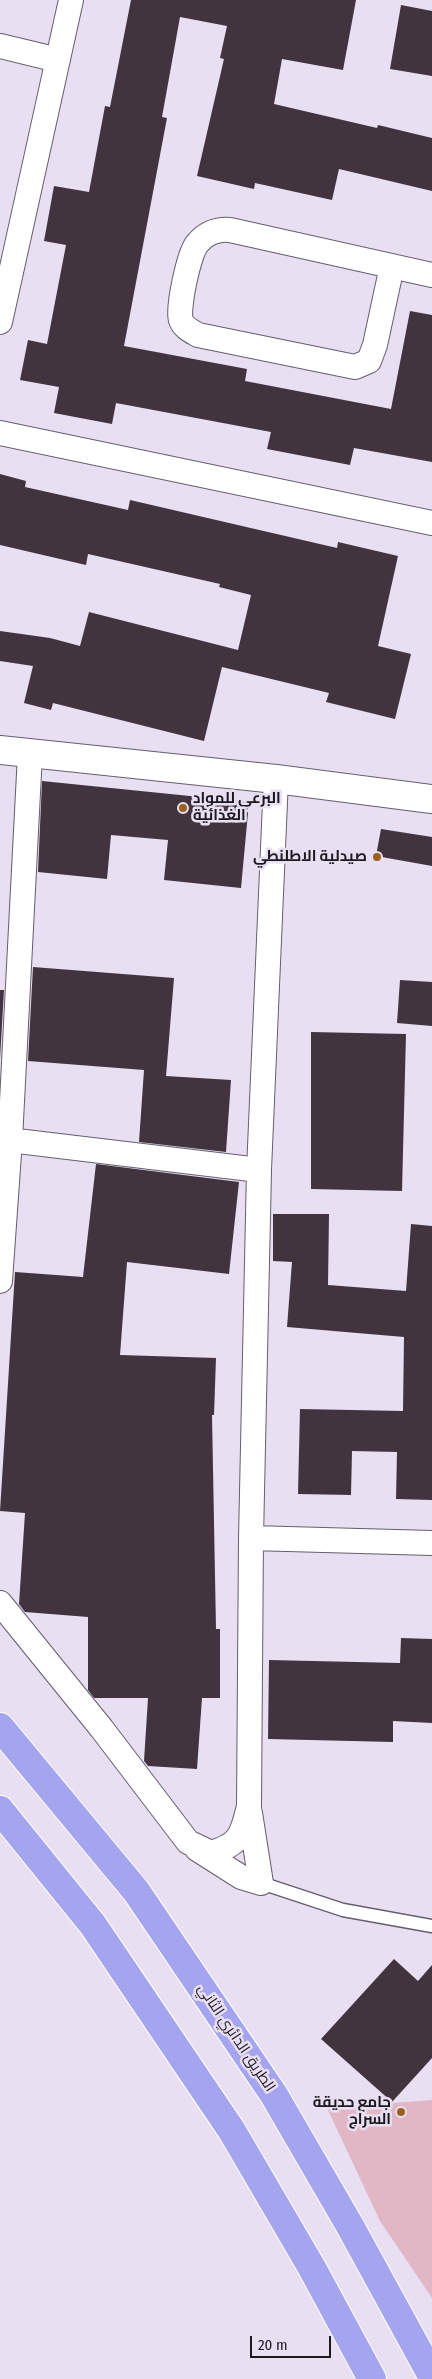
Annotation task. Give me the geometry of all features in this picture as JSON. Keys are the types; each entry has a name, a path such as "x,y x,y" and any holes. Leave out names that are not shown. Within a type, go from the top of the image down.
{"highway":[{"name":"الطريق الدائري الثاني","path":"0,1727 136,1891 274,2095 369,2260 432,2376"},
{"path":"0,1810 93,1925 232,2131 312,2268 372,2379"}],"street":[{"path":"0,322 70,0"},
{"path":"0,46 58,60"},
{"path":"392,266 375,345 368,360 355,368 198,335 188,330 181,320 179,303 195,246 205,236 218,229 230,230 392,266 432,275"},
{"path":"0,433 432,523"},
{"path":"0,750 276,779 432,799"},
{"path":"0,1281 5,1140 30,754"},
{"path":"0,1603 102,1729 188,1842 205,1856 223,1867 241,1877 260,1883 249,1806 251,1538 259,1170 276,779"},
{"path":"5,1140 259,1170"},
{"path":"251,1538 432,1543"},
{"path":"188,1842 211,1853 233,1844 242,1834 249,1806"}],"lane":[{"path":"260,1883 343,1910 432,1926"}],"shaded area":[{"path":"432,2100 432,2298 380,2221 327,2108"}],"building":[{"path":"131,0 356,0 343,70 282,59 274,104 377,128 378,125 432,138 432,191 339,169 332,200 255,183 254,189 197,176 224,59 220,58 227,26 180,17 162,117 167,118 124,346 247,369 245,381 391,409 410,311 432,315 432,462 354,448 350,465 267,449 271,432 116,403 112,424 54,413 59,387 20,380 28,340 47,344 66,245 44,241 54,186 89,192 105,106 110,107"},
{"path":"401,5 432,11 432,76 390,69"},
{"path":"0,474 26,481 25,487 128,510 130,500 337,548 338,542 398,556 378,646 411,654 395,719 326,702 329,693 222,667 204,741 53,703 51,710 24,703 33,666 0,661 0,631 50,638 80,646 89,612 238,650 251,595 219,587 220,584 88,554 86,565 0,545"},
{"path":"42,781 249,802 241,888 164,880 168,840 111,835 107,879 38,872"},
{"path":"381,829 432,837 432,866 376,856"},
{"path":"33,967 174,978 166,1076 231,1080 226,1152 139,1142 144,1070 28,1061"},
{"path":"400,980 432,982 432,1026 397,1023"},
{"path":"0,990 4,990 0,1059"},
{"path":"311,1032 406,1034 402,1191 311,1189"},
{"path":"96,1164 239,1182 229,1274 127,1262 120,1355 216,1358 214,1415 212,1415 216,1629 220,1629 220,1698 202,1698 197,1769 148,1766 144,1761 148,1698 94,1698 88,1690 88,1617 25,1612 19,1604 25,1513 0,1511 15,1272 83,1277"},
{"path":"273,1214 329,1214 328,1285 406,1291 411,1224 432,1226 432,1500 396,1499 397,1452 352,1451 351,1495 298,1494 300,1409 403,1411 404,1337 287,1327 292,1262 273,1261"},
{"path":"401,1638 432,1639 432,1723 393,1721 393,1742 268,1739 269,1660 400,1663"},
{"path":"394,1959 418,1981 432,1965 432,2058 392,2102 321,2039"}],"place":[{"name":"البرعي للمواد الغذائية","path":"183,808"},
{"name":"صيدلية الاطلنطي","path":"377,857"},
{"name":"جامع حديقة السراج","path":"401,2112"}]}
